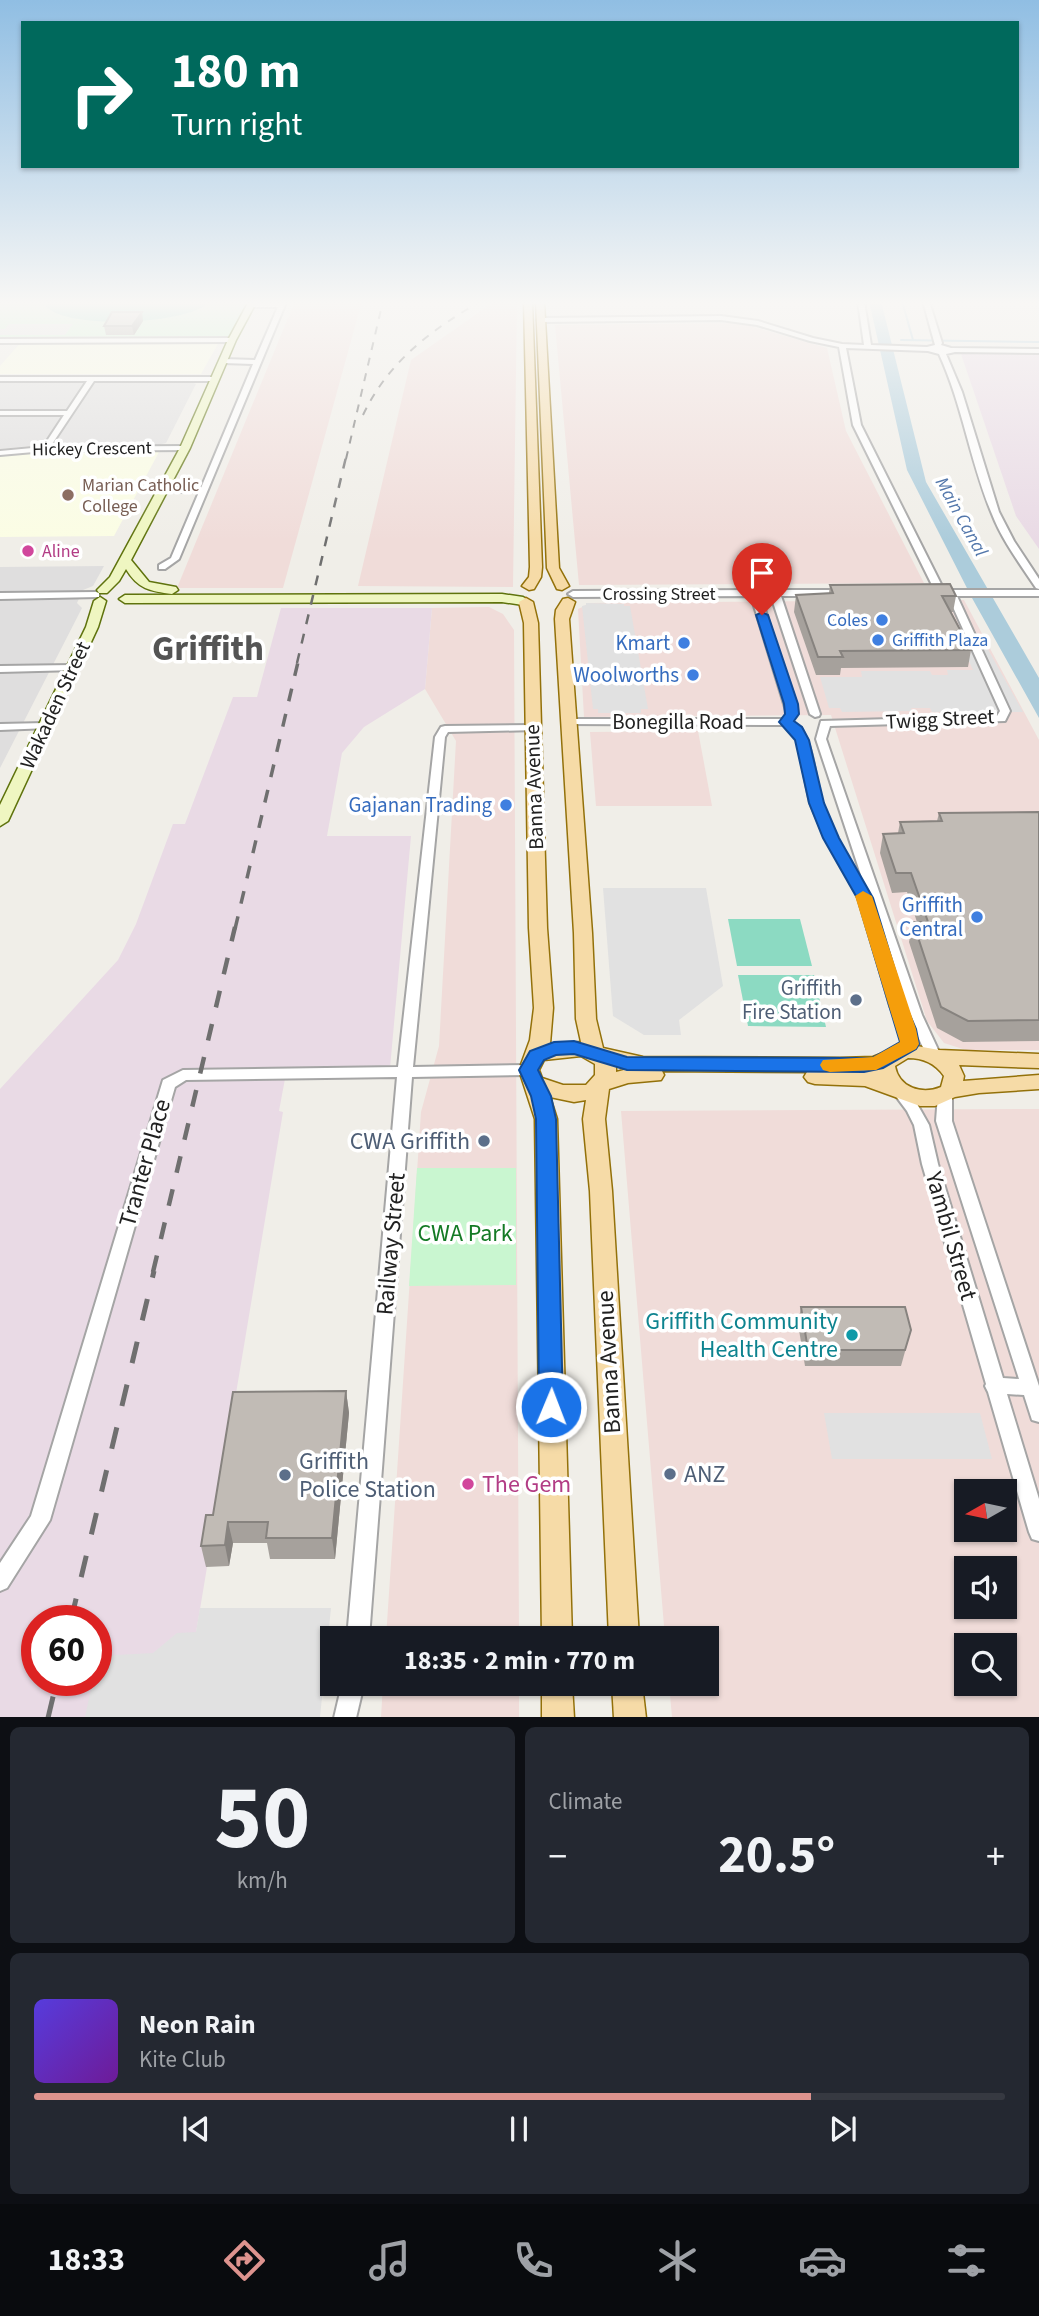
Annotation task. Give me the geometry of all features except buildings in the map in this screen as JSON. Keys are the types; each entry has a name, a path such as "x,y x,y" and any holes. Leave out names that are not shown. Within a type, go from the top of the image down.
{"main road":[{"name":"Wakaden Street","path":"0,821 92,627 100,595 115,579 130,556 161,490 185,448 214,381"},
{"name":"Banna Avenue","path":"530,381 536,567 531,623 532,728 538,932 544,1019 542,1041 533,1069 546,1119 557,1626"},
{"name":"Banna Avenue","path":"543,381 553,568 567,594 562,619 583,933 586,1019 606,1073 600,1085 594,1119 601,1191 623,1626"},
{"path":"130,556 136,579 143,584 152,588 205,594"},
{"name":"Wakaden Street","path":"92,627 124,595 125,573 130,556"},
{"path":"124,595 492,593 532,598 567,594"},
{"path":"100,595 532,598 567,594"},
{"path":"1039,1061 936,1056 913,1051 897,1054 876,1064 643,1064 565,1047 533,1069 560,1094 583,1093 600,1085 644,1075 865,1079 923,1099 979,1085 1039,1082"},
{"path":"897,1054 886,1062 885,1072 897,1090"},
{"path":"936,1056 952,1071 954,1082 948,1093"},
{"path":"557,1696 558,1717"},
{"path":"628,1696 630,1717"}],"street":[{"path":"45,449 90,381"},
{"name":"Wakaden Street","path":"162,567 175,559 251,381"},
{"name":"Twigg Street","path":"824,725 1001,719 1005,711 857,425 849,381"},
{"path":"953,381 994,510 1009,540 1039,586"},
{"path":"0,413 68,413"},
{"name":"Hickey Crescent","path":"0,453 45,449 185,448"},
{"path":"161,490 205,490"},
{"path":"755,593 791,704 789,718 802,740 816,803 854,883 865,898 897,1006 907,1029 909,1044 897,1054"},
{"path":"775,593 815,714 824,725"},
{"name":"Crossing Street","path":"567,594 850,593"},
{"path":"928,593 1039,593"},
{"path":"0,596 100,595"},
{"path":"0,668 73,668"},
{"name":"Bonegilla Road","path":"570,722 789,718 815,714"},
{"path":"797,730 814,732 824,725"},
{"path":"824,725 821,739 852,835 915,1015 936,1056"},
{"path":"0,727 46,726"},
{"name":"Railway Street","path":"359,1626 405,1072 440,737 445,729 532,728"},
{"path":"852,835 842,838 841,845 854,883"},
{"name":"Tranter Place","path":"0,1581 40,1520 168,1084 183,1075 533,1069"},
{"name":"Yambil Street","path":"897,1090 913,1105 924,1130 930,1164 1039,1532"},
{"name":"Yambil Street","path":"948,1093 944,1121 1039,1414"},
{"path":"994,1386 1030,1387"},
{"path":"345,1717 351,1696"},
{"path":"354,1696 354,1717"}],"shaded area":[{"path":"262,381 340,381 283,588 177,588"},
{"path":"406,381 516,381 513,587 358,586"},
{"path":"560,381 835,381 846,431 924,583 579,585"},
{"path":"970,381 1039,381 1039,549 1016,516"},
{"path":"0,382 196,384 166,443 0,449"},
{"name":"Marian Catholic College","path":"45,450 159,452 114,536 0,537 0,455"},
{"path":"104,566 93,586 83,590 77,603 82,608 0,768 0,567"},
{"path":"964,600 1039,740 1039,1050 966,1050 944,1043 927,1021 831,715 584,717 578,609 591,603"},
{"path":"586,603 630,606 648,709 641,709 641,713 598,713 598,709 593,709 582,606"},
{"path":"489,607 503,614 514,630 519,1626 387,1626 421,1112 439,1046 456,741 425,689 432,608"},
{"path":"281,608 432,608 425,689 364,727 342,753 327,836 411,836 390,1068 287,1068 279,1111 283,1112 182,1717 0,1717 0,1089 118,960 136,924 173,824 185,824 233,697 257,697"},
{"path":"958,637 981,637 1023,712 932,712 930,708 911,708 912,711 842,712 840,708 829,708 820,677 862,677 861,671 930,671 932,675 948,675 947,670 973,670"},
{"path":"698,731 712,806 596,806 590,732"},
{"path":"603,888 706,888 723,986 679,1020 681,1035 644,1035 613,1016"},
{"path":"1039,1109 1039,1717 672,1717 670,1696 719,1696 719,1626 664,1626 621,1111"},
{"path":"824,1413 980,1413 992,1459 832,1459"},
{"path":"200,1608 331,1608 329,1626 320,1626 320,1696 322,1696 320,1717 85,1717 90,1696 112,1696 112,1655 153,1653 177,1633 196,1632"},
{"path":"382,1696 519,1696 519,1717 381,1717"}],"green space":[{"path":"728,919 800,919 812,966 737,966"},
{"path":"738,975 814,975 826,1027 748,1026"},
{"name":"CWA Park","path":"417,1168 516,1168 516,1285 409,1286"}],"water":[{"path":"887,381 901,381 926,482 1039,678 1039,718 972,598 907,470"}],"railway":[{"path":"346,459 364,381"},
{"path":"363,415 383,381"},
{"path":"297,663 346,457"},
{"path":"235,929 298,662"},
{"path":"153,1272 235,927"},
{"path":"75,1605 154,1271"},
{"path":"48,1717 53,1696"}],"slow traffic":[{"path":"830,1065 876,1064 900,1052 909,1044 907,1029 897,1006 863,896"}],"place":[{"name":"Marian Catholic College","path":"68,495"},
{"name":"Aline","path":"28,551"},
{"name":"Coles","path":"882,620"},
{"name":"Griffith Plaza","path":"878,640"},
{"name":"Kmart","path":"684,643"},
{"name":"Woolworths","path":"693,675"},
{"name":"Gajanan Trading","path":"506,805"},
{"name":"Griffith Central","path":"977,917"},
{"name":"Griffith Fire Station","path":"856,1000"},
{"name":"CWA Griffith","path":"484,1141"},
{"name":"Griffith Community Health Centre","path":"852,1335"},
{"name":"ANZ","path":"670,1474"},
{"name":"Griffith Police Station","path":"285,1475"},
{"name":"The Gem","path":"468,1484"}],"district":[{"name":"Griffith","path":"208,649"}],"route":[{"path":"551,1407 546,1119 541,1096 529,1070 537,1055 554,1048 574,1047 627,1063 864,1065 876,1064 900,1052 909,1044 907,1029 897,1006 865,898 854,883 816,803 802,740 797,730 786,722 792,714 791,704 762,615"}],"water label":[{"name":"Main Canal","path":"961,517"}]}
